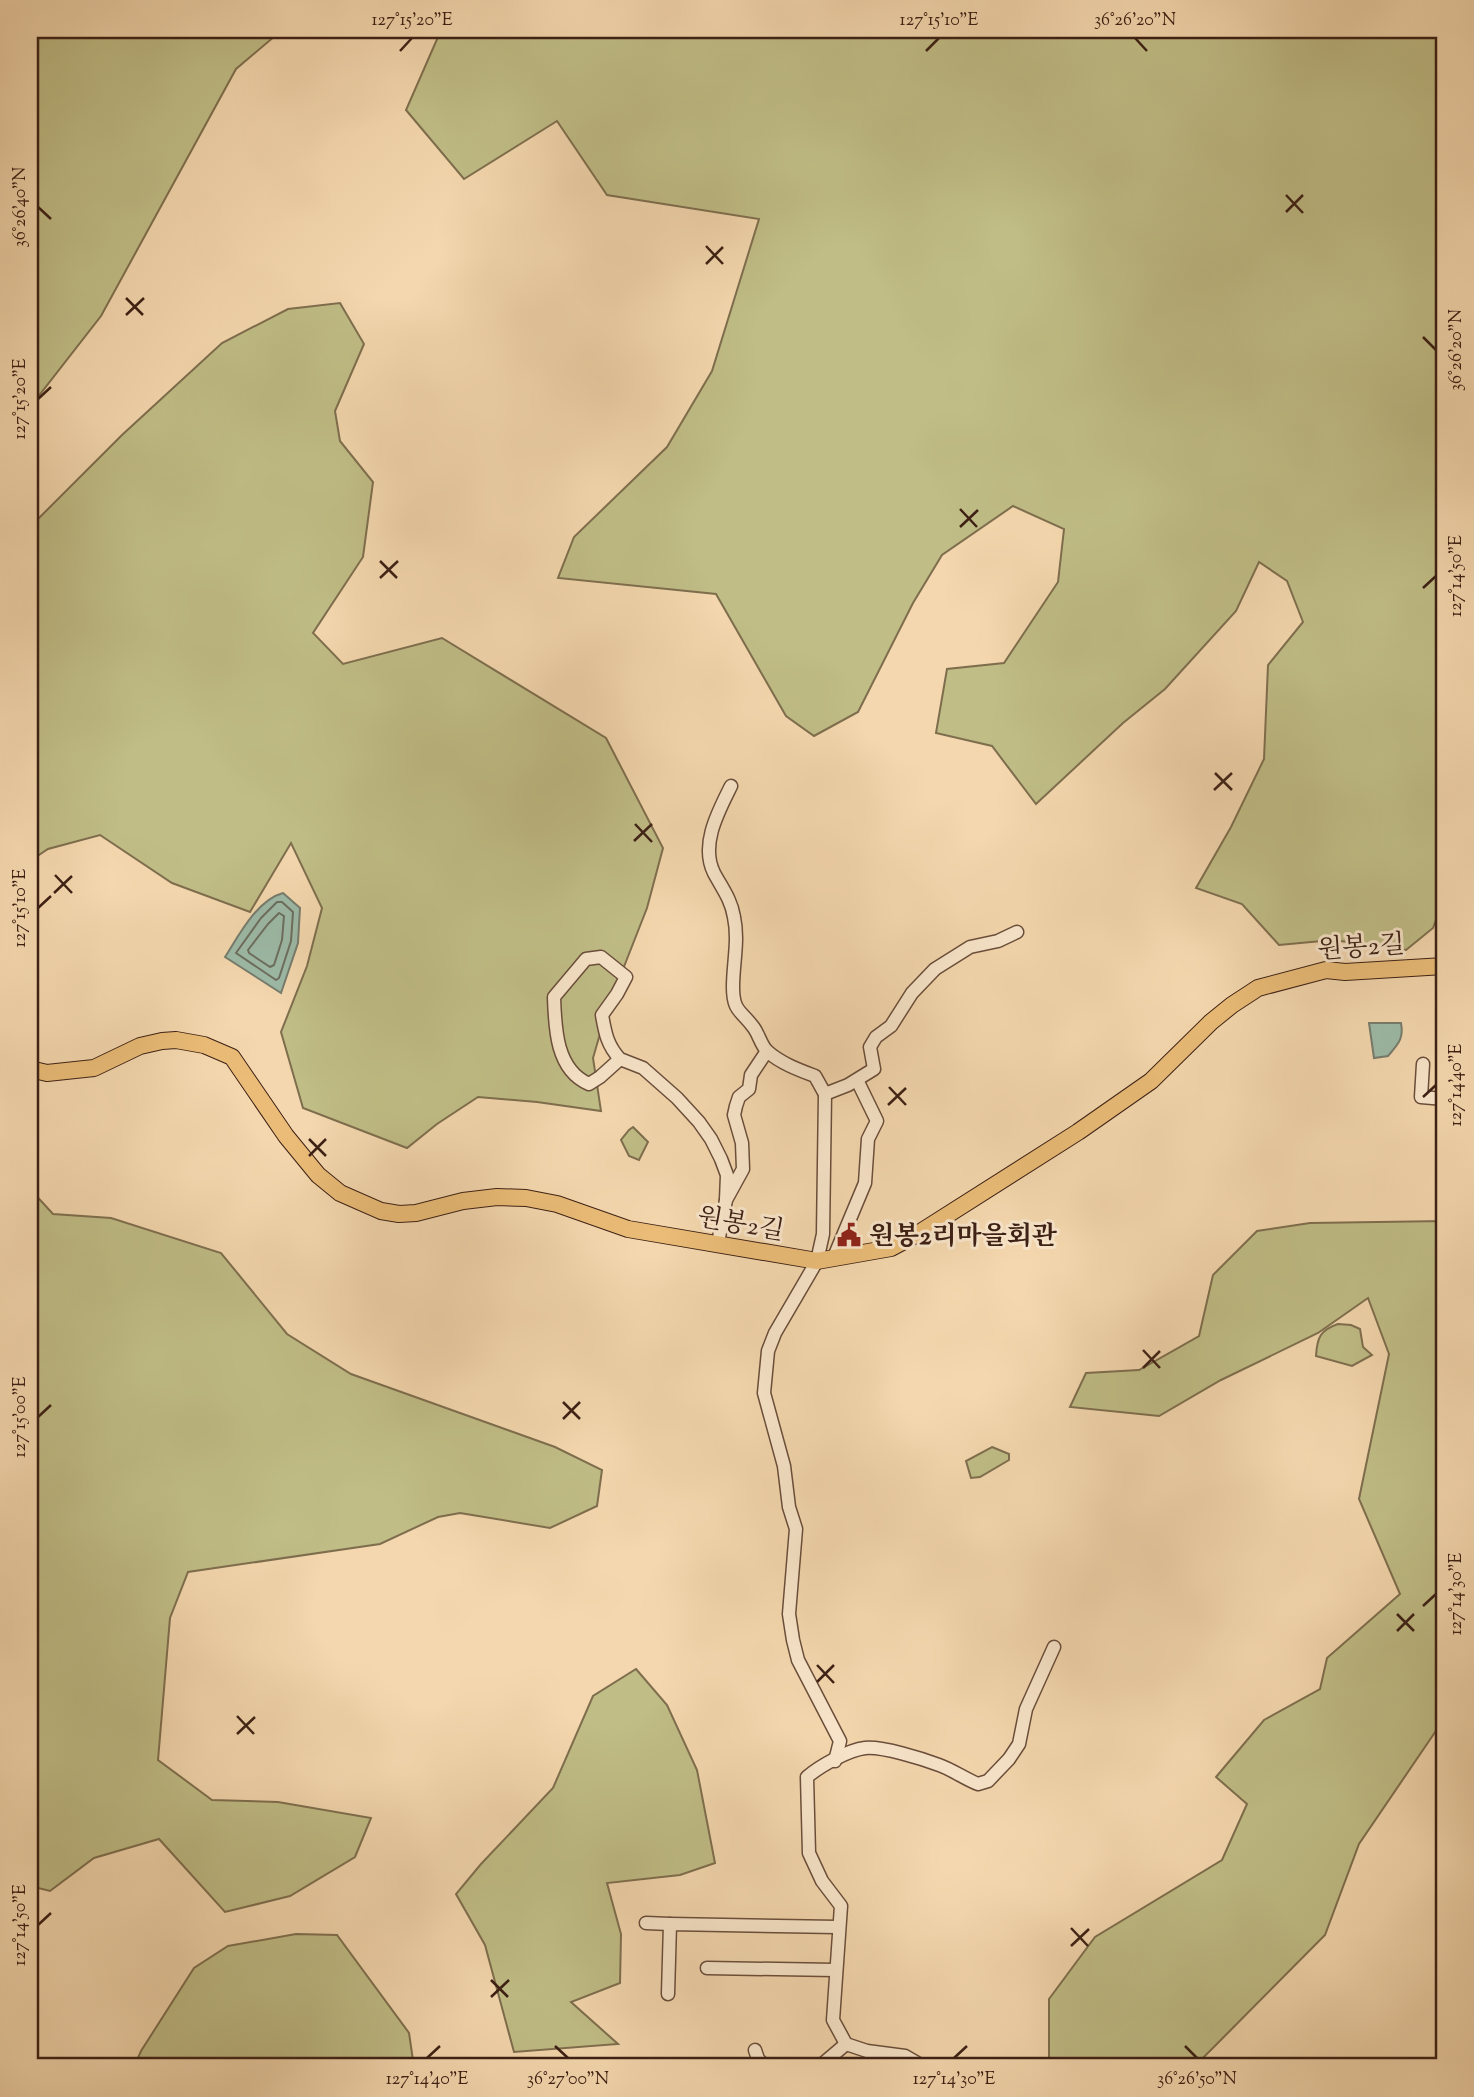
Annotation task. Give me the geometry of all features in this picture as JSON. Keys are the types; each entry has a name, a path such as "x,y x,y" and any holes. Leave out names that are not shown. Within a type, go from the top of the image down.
{"main road":[{"name":"원봉2길","path":"30,1069 47,1073 94,1068 140,1046 162,1041 176,1040 205,1045 232,1057 286,1136 318,1175 340,1194 363,1205 399,1214 415,1213 463,1201 497,1197 526,1198 557,1204 628,1229 817,1261 891,1248 949,1214 1151,1081 1211,1023 1258,988 1326,970 1345,972 1444,966"}],"street":[{"path":"731,786 719,808 708,857 714,873 726,890 735,918 736,959 733,987 736,1009 755,1028 767,1051 794,1069 815,1076 825,1094 823,1234 817,1261 775,1333 768,1351 764,1393 784,1466 789,1507 796,1530 789,1614 793,1640 798,1660 840,1741 835,1761"},
{"path":"825,1094 874,1069 870,1047 876,1037 891,1026 912,993 935,969 970,947 999,940 1017,932"},
{"path":"620,1059 589,1084 575,1078 562,1057 555,1026 554,997 586,959 601,957 626,977 602,1015 605,1037 612,1051 620,1059 643,1068 677,1098 711,1139 727,1175 726,1200 718,1243"},
{"path":"726,1200 743,1169 742,1143 734,1115 736,1106 739,1097 749,1089 751,1075 767,1051"},
{"path":"1423,1064 1421,1097 1444,1099"},
{"path":"834,1257 865,1183 868,1139 877,1121 856,1080"},
{"path":"924,2067 905,2056 867,2052 846,2044 833,2020 838,1958 837,1927 841,1906 822,1881 809,1853 807,1777 817,1768 841,1756 866,1748 900,1753 942,1766 978,1784 988,1781 1019,1744 1026,1709 1054,1647"},
{"path":"646,1923 837,1927"},
{"path":"668,1993 670,1924"},
{"path":"707,1968 836,1970"},
{"path":"820,2067 846,2044"},
{"path":"755,2050 758,2059 766,2067"}],"shaded area":[{"path":"30,30 282,30 236,69 101,316 30,407"},
{"path":"441,30 1444,30 1444,898 1433,928 1406,950 1333,940 1279,945 1242,904 1196,888 1231,827 1264,759 1268,665 1303,622 1287,581 1259,562 1236,611 1165,689 1123,723 1036,804 992,746 936,733 947,669 1004,663 1058,582 1064,529 1013,506 942,555 913,603 858,712 814,736 786,716 716,594 558,578 574,537 667,447 712,371 759,219 607,195 557,121 464,179 406,110"},
{"path":"340,303 364,344 335,411 340,441 373,482 363,557 313,633 343,664 442,638 606,738 663,848 647,908 607,1010 593,1058 601,1111 478,1097 407,1148 303,1108 281,1032 307,966 322,908 291,843 250,912 172,883 100,835 48,849 30,861 30,527 122,435 222,343 288,309"},
{"path":"633,1127 648,1142 639,1160 629,1156 621,1140"},
{"path":"30,1189 53,1214 111,1218 221,1253 287,1334 351,1374 555,1447 602,1470 597,1506 550,1528 460,1513 438,1517 380,1544 188,1572 170,1618 158,1760 212,1800 278,1802 371,1818 355,1857 290,1896 225,1912 159,1839 94,1858 50,1891 30,1886"},
{"path":"1444,1221 1444,1719 1359,1844 1325,1935 1194,2067 1054,2067 1049,2064 1049,1999 1095,1937 1222,1860 1247,1804 1216,1777 1264,1720 1320,1689 1327,1658 1400,1594 1359,1499 1389,1354 1368,1298 1318,1333 1221,1380 1159,1416 1070,1407 1086,1373 1139,1370 1199,1336 1213,1275 1257,1231 1310,1223"},
{"path":"1338,1324 1360,1329 1363,1347 1372,1355 1352,1366 1316,1356 1321,1336 1327,1329"},
{"path":"992,1447 1009,1454 1009,1460 980,1477 971,1478 966,1461"},
{"path":"636,1669 667,1705 697,1770 715,1863 680,1875 607,1883 621,1934 620,1983 571,2002 618,2044 514,2052 485,1945 456,1894 553,1788 593,1696"},
{"path":"296,1934 337,1935 409,2033 414,2067 134,2067 141,2051 194,1968 228,1946"}],"water":[{"path":"283,893 300,908 298,943 281,993 225,957 257,911"},
{"path":"1369,1023 1401,1023 1401,1037 1388,1056 1374,1058"}],"place":[{"name":"원봉2리마을회관","path":"849,1235"}]}
